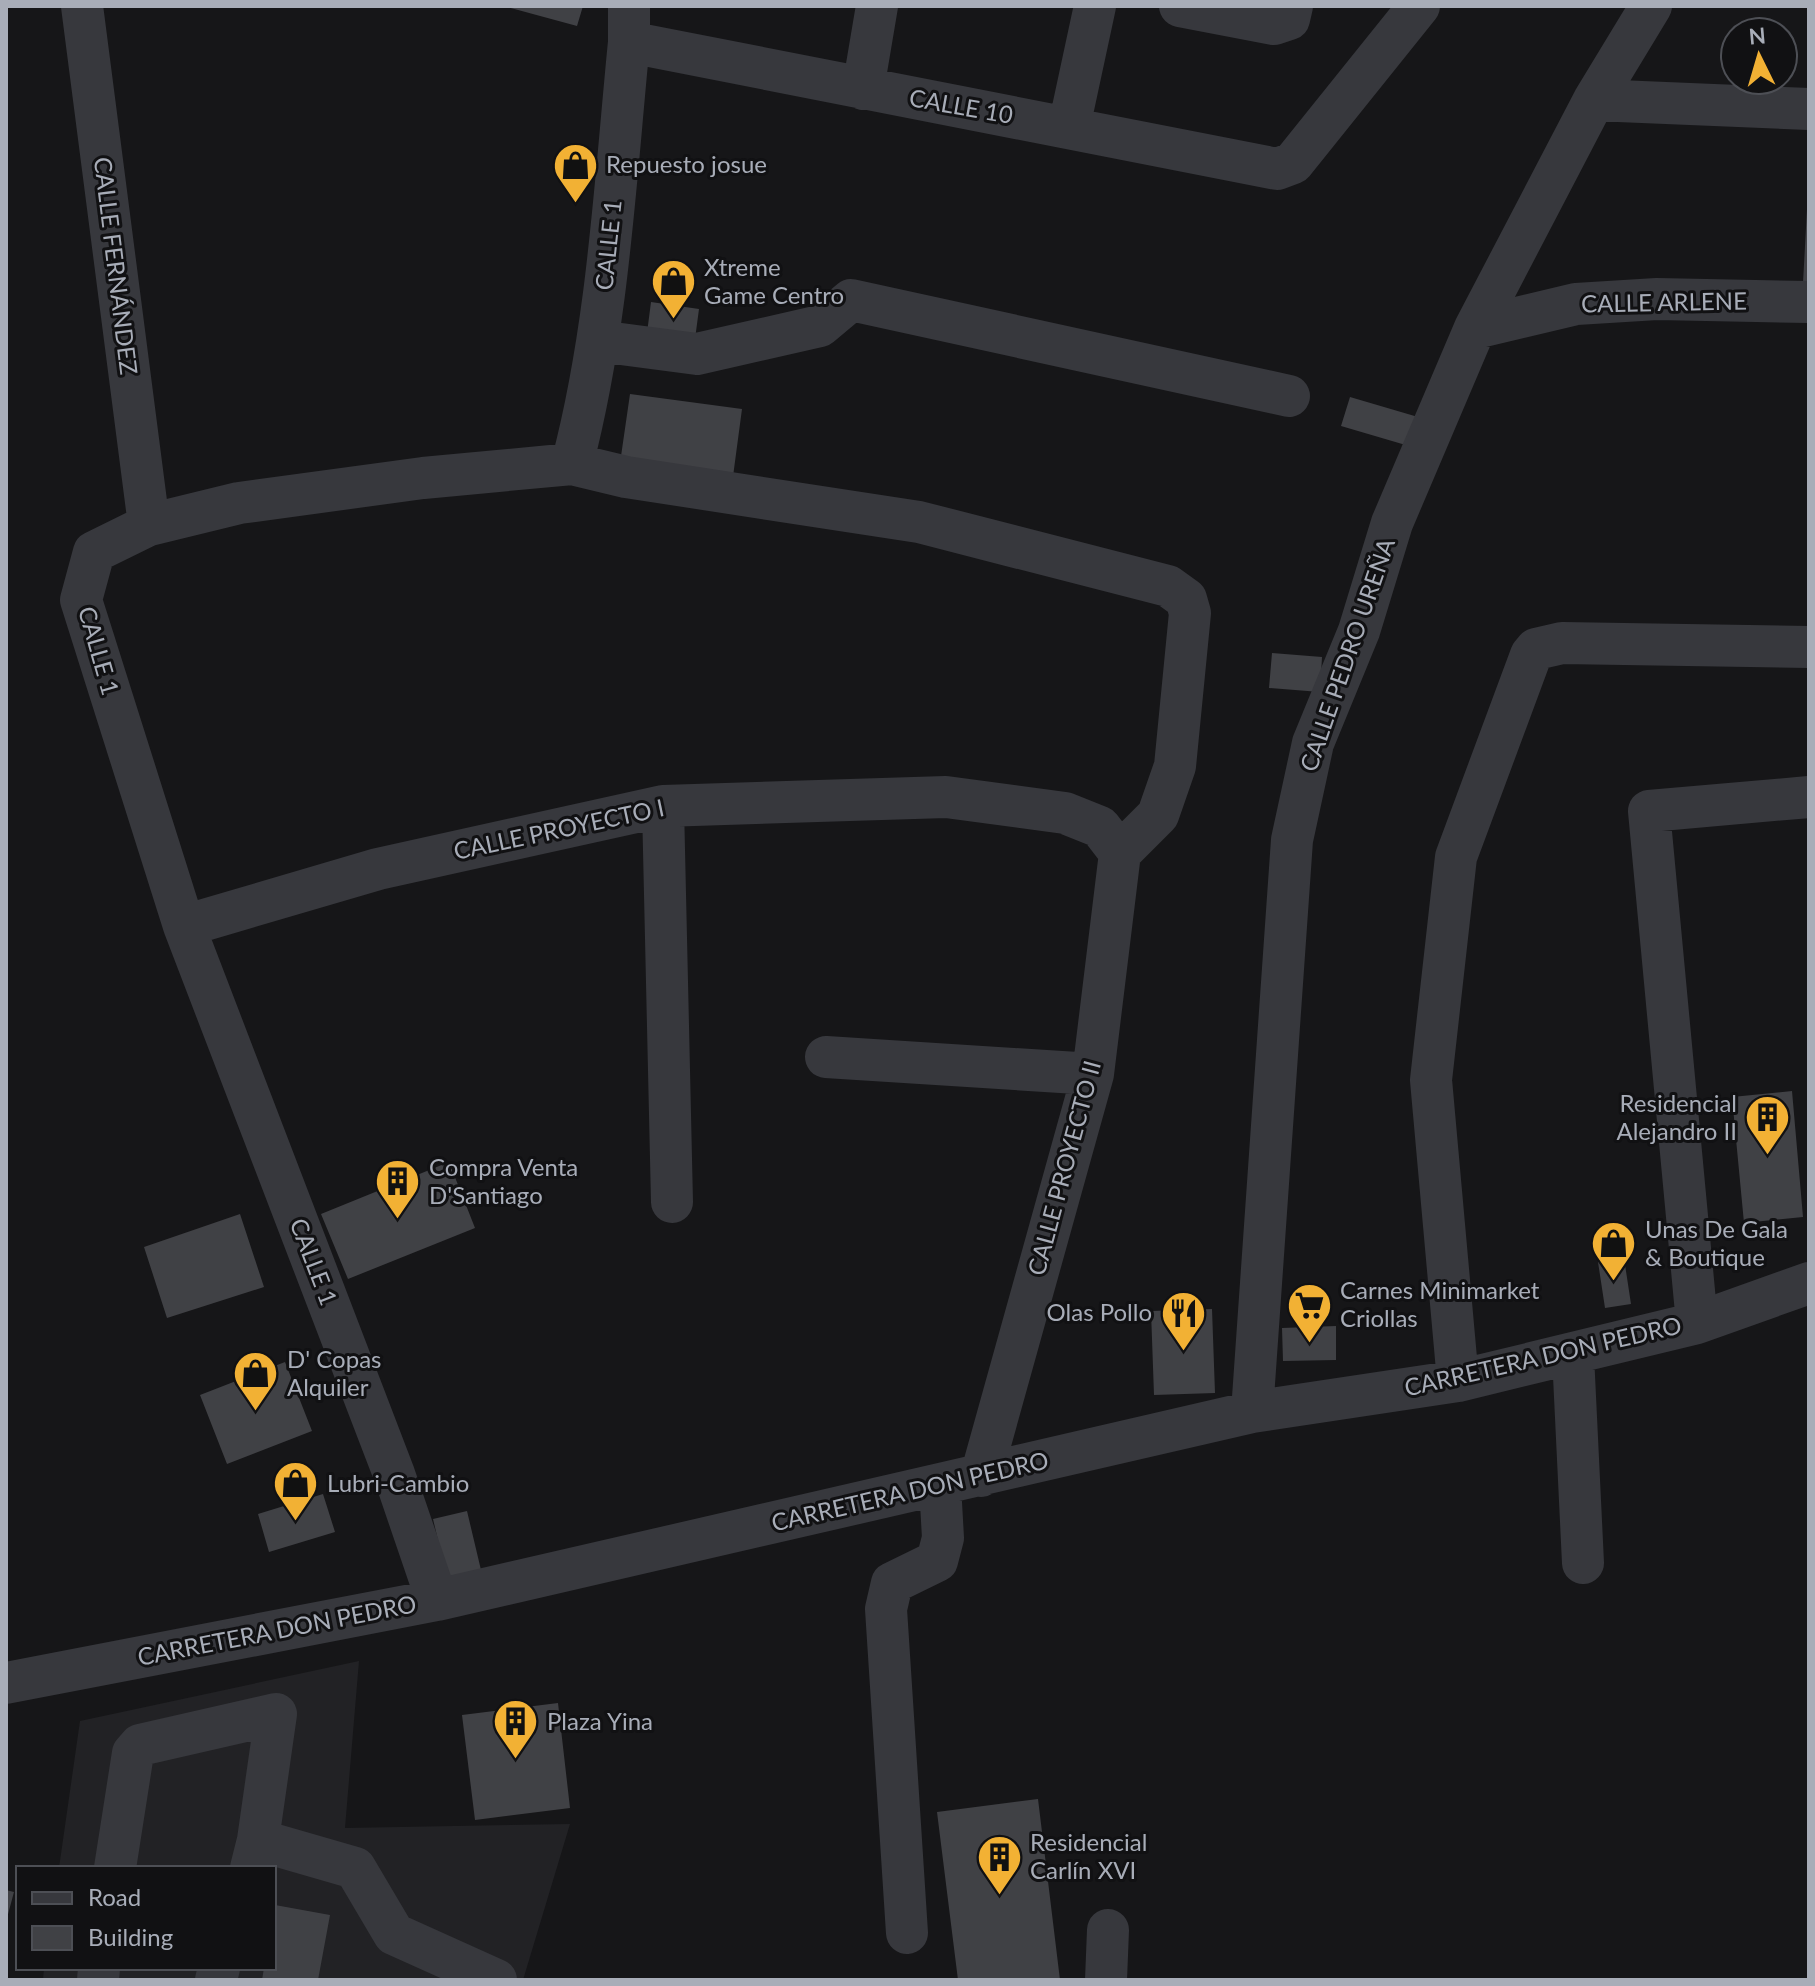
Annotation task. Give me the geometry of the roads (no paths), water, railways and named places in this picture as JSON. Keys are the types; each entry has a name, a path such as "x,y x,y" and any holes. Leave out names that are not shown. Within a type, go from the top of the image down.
{"street":[{"name":"CALLE FERNÁNDEZ","path":"82,6 149,525"},
{"path":"863,89 877,6"},
{"path":"1069,127 1095,6"},
{"path":"1180,6 1274,24 1289,19 1292,6"},
{"name":"CALLE 10","path":"629,24 863,89 1277,169 1293,163 1419,6"},
{"name":"CALLE PEDRO UREÑA","path":"1252,1412 1292,840 1313,743 1359,631 1392,523 1475,328 1594,100 1651,6"},
{"name":"CALLE 1","path":"437,1600 394,1474 184,926 81,600 94,552 149,525 239,503 423,478 572,464 588,403 598,341 629,24"},
{"path":"1594,100 1809,109"},
{"name":"CALLE ARLENE","path":"1475,328 1576,304 1657,299 1809,302"},
{"path":"598,341 697,354 820,326 851,300 1289,396"},
{"path":"572,464 626,477 919,522 1180,592 1190,613 1175,766 1158,815 1120,853"},
{"path":"1458,1381 1431,1080 1456,857 1531,655 1536,649 1562,643 1809,647"},
{"name":"CALLE PROYECTO I","path":"184,926 378,869 663,806 946,797 1065,813 1100,827 1120,853"},
{"path":"1697,1323 1649,811 1809,797"},
{"path":"663,806 672,1202"},
{"name":"CALLE PROYECTO II","path":"981,1476 1093,1074 1120,853"},
{"path":"826,1057 1093,1074"},
{"name":"CARRETERA DON PEDRO","path":"6,1683 437,1600 1252,1412 1458,1381 1697,1323 1809,1283"},
{"path":"1573,1355 1583,1563"},
{"path":"907,1933 886,1609 892,1583 937,1561 943,1538 940,1485"},
{"path":"115,1866 133,1753 140,1745 276,1714 254,1854 355,1868 394,1934 496,1980"},
{"path":"1106,1980 1108,1930"}],"place":[{"name":"Repuesto josue","path":"575,204"},
{"name":"Xtreme Game Centro","path":"673,321"},
{"name":"Residencial Alejandro II","path":"1768,1157"},
{"name":"Compra Venta D'Santiago","path":"398,1221"},
{"name":"Unas De Gala & Boutique","path":"1614,1283"},
{"name":"Carnes Minimarket Criollas","path":"1309,1344"},
{"name":"Olas Pollo","path":"1183,1352"},
{"name":"D' Copas Alquiler","path":"256,1413"},
{"name":"Lubri-Cambio","path":"296,1523"},
{"name":"Plaza Yina","path":"516,1761"},
{"name":"Residencial Carlín XVI","path":"999,1896"}]}
